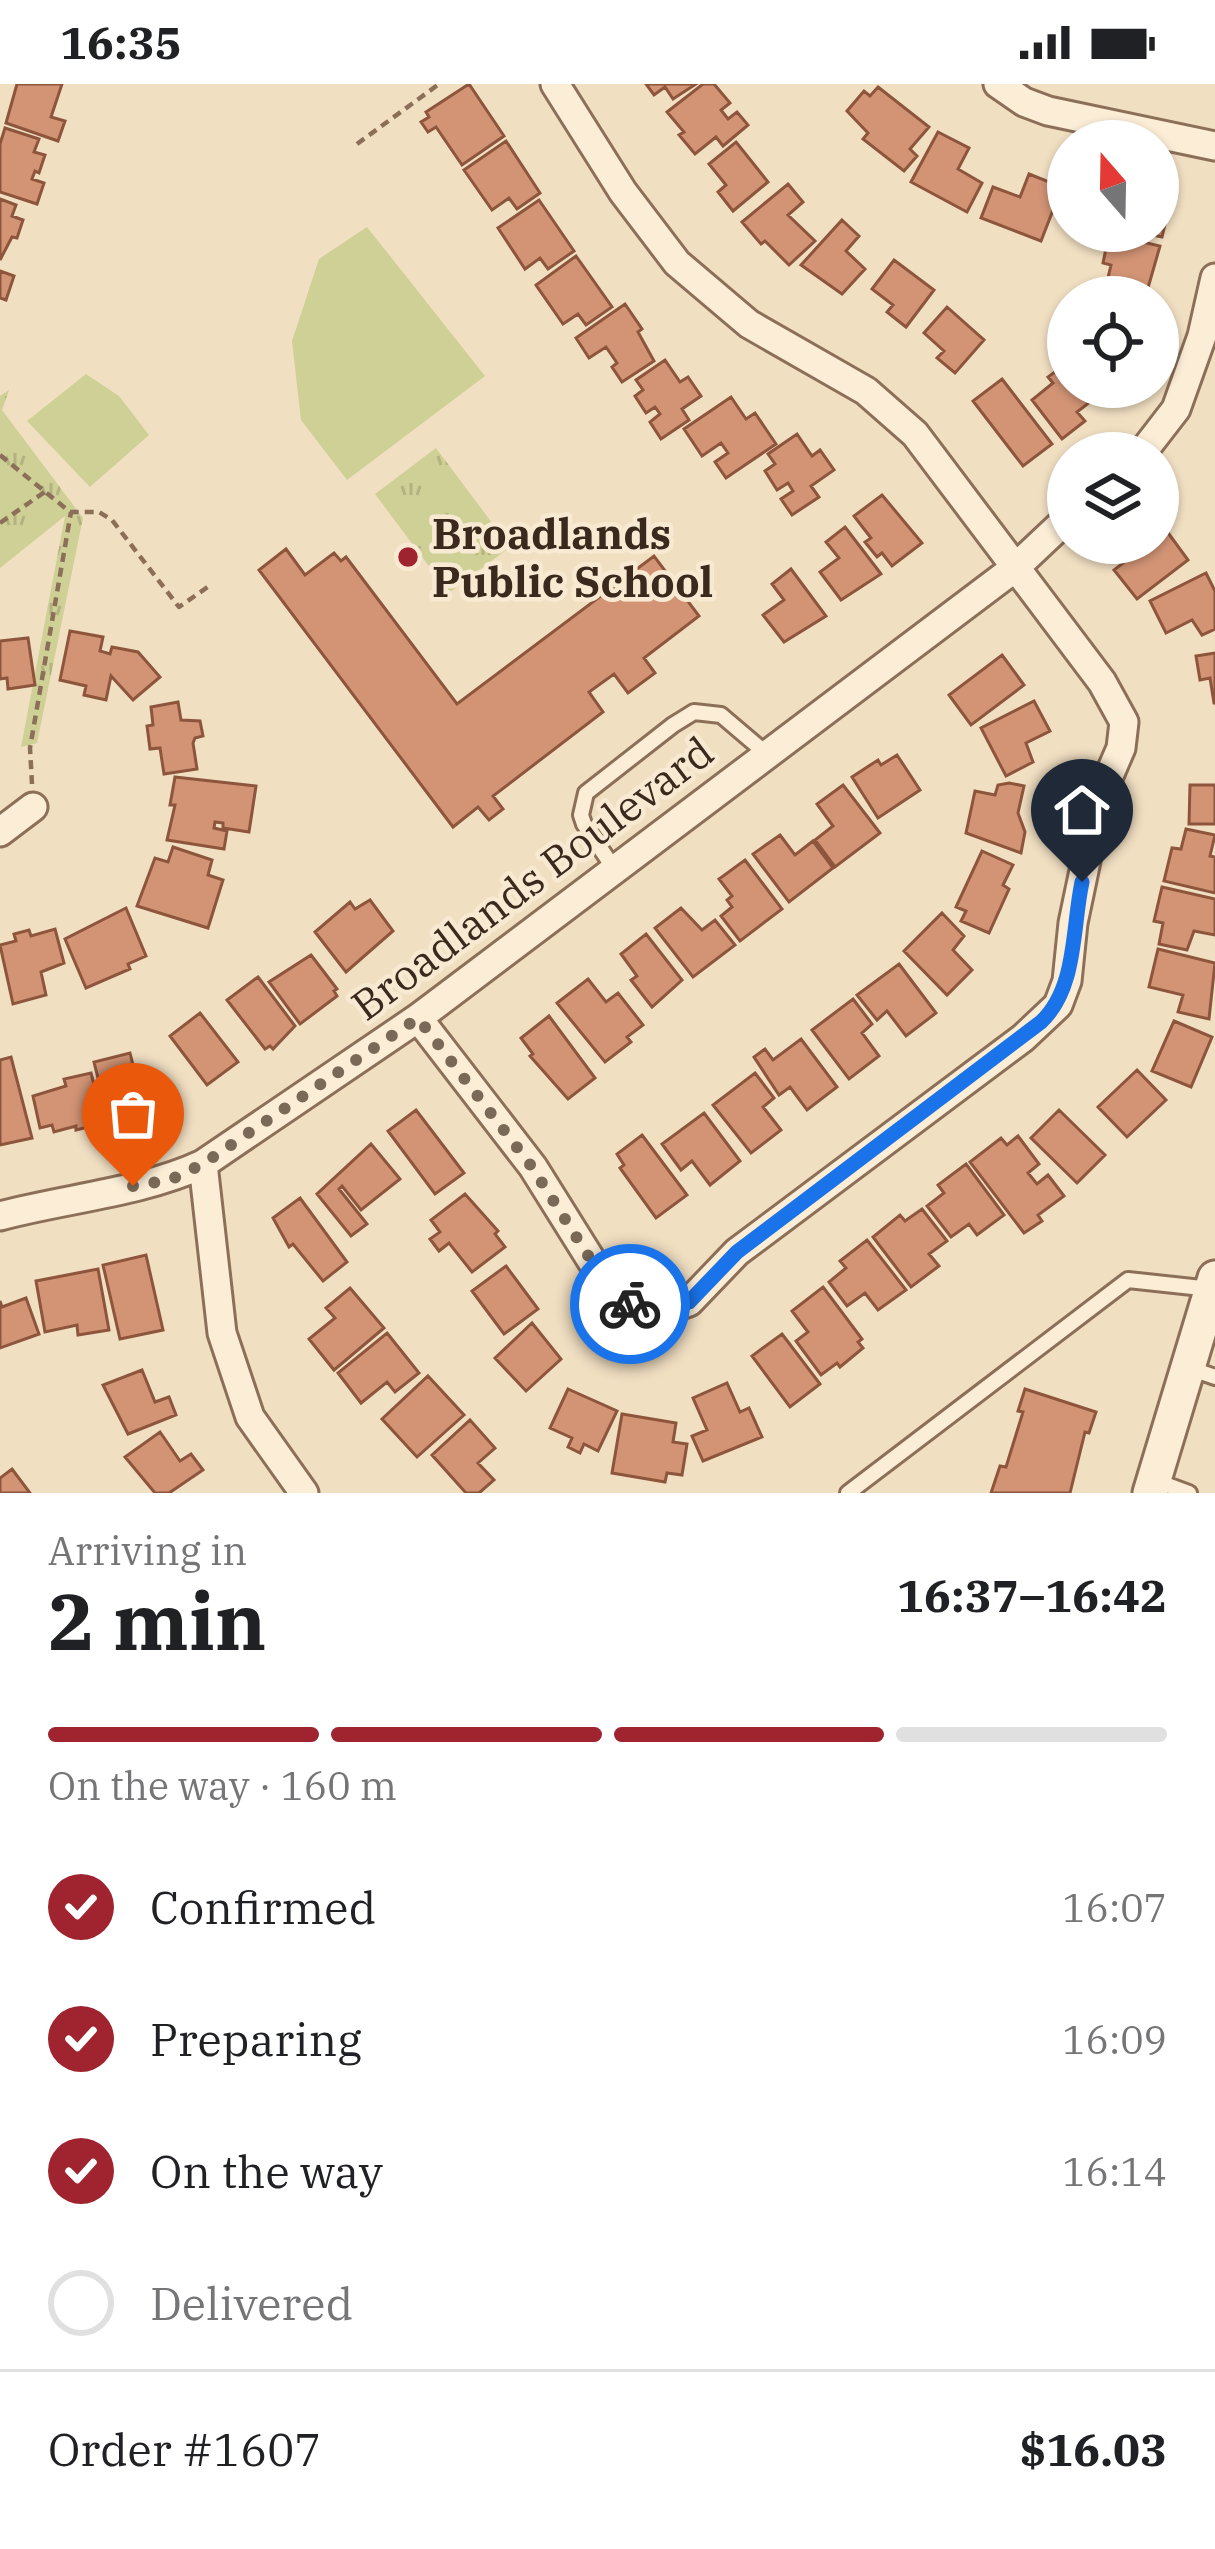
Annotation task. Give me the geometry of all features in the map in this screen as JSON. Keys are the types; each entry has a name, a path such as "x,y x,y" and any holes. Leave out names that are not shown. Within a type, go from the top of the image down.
{"street":[{"path":"418,1018 532,1167 608,1287 631,1304 659,1312 689,1302 737,1252 1023,1039 1058,1005 1067,981 1073,923 1099,799 1121,748 1124,722 1102,682 915,434 866,391 749,324 677,263 623,192 554,84"},
{"path":"998,84 1048,111 1215,146"},
{"path":"1159,432 1176,410 1202,336 1215,278"},
{"name":"Broadlands Boulevard","path":"0,1216 170,1180 203,1164 418,1018 1016,567 1047,538"},
{"path":"0,832 32,807"},
{"path":"203,1164 222,1333 250,1417 304,1493"},
{"path":"1152,1487 1202,1372 1213,1284"}],"lane":[{"path":"615,870 580,815 586,794 673,725 694,712 721,715 768,755"},
{"path":"848,1493 1128,1280 1213,1284"},
{"path":"1152,1487 1189,1493"}],"path":[{"path":"357,144 439,84"},
{"path":"0,455 71,512 99,512 112,520 179,607 212,584"},
{"path":"0,523 46,491"},
{"path":"32,807 30,748 71,512"}],"green space":[{"path":"367,227 485,376 347,480 301,420 292,341 319,259"},
{"path":"86,374 119,396 149,435 90,487 27,421"},
{"path":"9,390 2,410 83,518 37,743 21,747 65,516 0,568 0,396"},
{"path":"436,448 510,547 449,593 375,494"}],"building":[{"path":"17,84 62,84 51,117 65,121 58,141 6,123"},
{"path":"469,84 504,136 462,165 436,127 428,132 421,122 429,117 426,112"},
{"path":"646,84 696,84 673,99 665,87 654,95"},
{"path":"703,84 714,84 730,103 721,110 728,119 737,112 748,125 723,146 716,137 695,154 667,112"},
{"path":"878,87 929,127 910,149 917,156 904,171 863,139 868,133 847,111 864,91 870,96"},
{"path":"5,128 39,139 34,152 45,155 32,179 44,183 37,204 0,192 0,144"},
{"path":"938,132 969,148 958,169 982,183 967,212 911,182"},
{"path":"506,141 540,193 517,209 509,198 492,210 464,170"},
{"path":"736,142 768,182 733,211 718,192 726,185 709,164"},
{"path":"1029,174 1047,181 1047,226 1041,241 981,218 993,187 1020,197"},
{"path":"788,184 803,202 788,215 815,241 789,265 742,222"},
{"path":"0,199 16,205 12,216 23,220 17,238 12,237 0,260"},
{"path":"539,200 574,251 548,269 540,258 525,269 498,228"},
{"path":"842,220 859,236 846,251 865,269 842,294 801,265"},
{"path":"1105,252 1158,252 1151,276 1108,276 1111,265 1103,263"},
{"path":"576,256 612,307 586,325 578,314 563,324 536,285"},
{"path":"894,260 934,290 906,327 887,312 893,305 872,289"},
{"path":"0,271 14,276 6,300 0,298"},
{"path":"625,304 642,329 638,332 654,361 622,382 606,347 589,358 576,338"},
{"path":"947,307 984,340 955,373 937,358 944,351 924,333"},
{"path":"665,360 680,382 688,377 701,396 682,409 689,420 661,439 650,422 660,414 655,407 646,413 635,396 643,390 636,380"},
{"path":"1002,379 1047,438 1047,448 1023,466 973,401"},
{"path":"1047,388 1047,408 1082,408 1077,412 1085,421 1071,432 1057,432 1032,400"},
{"path":"731,397 746,419 755,413 776,444 726,478 715,462 728,453 721,443 702,456 684,429"},
{"path":"797,434 812,456 820,450 834,470 811,486 819,497 792,515 781,499 793,491 788,483 777,490 765,471 775,464 768,454"},
{"path":"882,495 922,543 892,566 865,542 871,538 854,516"},
{"path":"845,527 881,574 841,600 820,572 839,558 826,542"},
{"path":"1179,548 1188,560 1137,599 1114,570 1122,564 1179,564"},
{"path":"286,549 305,575 334,553 341,561 346,557 457,704 654,556 699,616 644,658 655,673 628,693 614,674 589,692 603,712 493,796 503,809 489,820 478,807 453,827 259,570"},
{"path":"791,569 826,616 784,642 763,615 784,600 772,584"},
{"path":"1206,573 1215,591 1215,629 1202,635 1192,620 1166,633 1150,601"},
{"path":"70,631 103,637 100,651 110,654 112,647 138,652 160,677 133,700 111,676 106,700 84,695 86,686 60,680"},
{"path":"28,638 35,685 8,689 7,678 0,679 0,641"},
{"path":"1215,653 1214,703 1210,678 1200,680 1196,656"},
{"path":"1002,655 1024,685 971,725 949,695"},
{"path":"1034,701 1050,731 1026,743 1033,762 1006,776 981,728"},
{"path":"178,702 181,720 200,721 203,736 193,743 197,769 164,774 160,748 150,749 147,726 153,725 151,707"},
{"path":"897,755 920,790 878,818 852,777 878,760 881,765"},
{"path":"175,777 256,786 249,832 215,822 214,828 227,831 224,849 167,840"},
{"path":"843,785 880,833 835,867 815,840 833,826 817,804"},
{"path":"998,785 1024,786 1018,813 1025,832 1021,853 966,833 975,791 995,795"},
{"path":"1190,785 1215,785 1215,824 1189,824"},
{"path":"1186,829 1215,835 1210,856 1215,857 1215,893 1164,881 1172,848 1181,849"},
{"path":"780,835 795,855 813,841 833,868 789,902 753,854"},
{"path":"173,847 212,860 208,875 223,880 208,928 137,906 155,858 168,862"},
{"path":"982,851 1013,865 1003,885 1009,889 989,933 961,921 966,911 956,907"},
{"path":"745,860 782,909 740,941 721,916 732,907 727,900 732,896 719,879"},
{"path":"1162,887 1215,899 1215,935 1194,931 1187,950 1159,944 1163,923 1154,921"},
{"path":"370,900 393,931 346,972 315,932 350,902 355,909"},
{"path":"126,908 146,956 128,964 130,969 86,988 65,939"},
{"path":"681,908 702,930 715,920 735,945 693,977 655,928"},
{"path":"942,913 964,936 953,950 972,970 947,995 904,951"},
{"path":"55,929 64,963 41,972 46,995 13,1004 0,945 16,941 14,934 29,930 31,936"},
{"path":"646,934 682,980 652,1007 631,980 637,976 621,954"},
{"path":"1158,949 1215,963 1209,1019 1178,1012 1183,995 1149,987"},
{"path":"311,955 337,989 337,996 300,1024 269,982"},
{"path":"899,964 936,1013 906,1036 887,1011 877,1020 857,995"},
{"path":"258,977 295,1026 273,1049 265,1049 227,1000"},
{"path":"588,979 606,1002 618,993 643,1025 627,1037 631,1042 605,1062 557,1003"},
{"path":"853,999 872,1024 862,1033 879,1056 849,1079 812,1030"},
{"path":"200,1013 238,1062 207,1085 170,1036"},
{"path":"549,1016 595,1078 568,1099 530,1056 521,1038"},
{"path":"1174,1021 1212,1037 1191,1087 1152,1071"},
{"path":"801,1039 837,1087 807,1110 790,1087 779,1095 754,1057 765,1049 773,1060"},
{"path":"130,1053 145,1113 109,1122 94,1062"},
{"path":"11,1057 32,1138 0,1145 0,1060"},
{"path":"1137,1070 1166,1100 1127,1137 1098,1107"},
{"path":"91,1073 104,1123 54,1132 52,1125 40,1128 33,1096 66,1086 64,1079"},
{"path":"755,1073 774,1098 763,1107 781,1130 751,1153 713,1105"},
{"path":"416,1110 464,1173 435,1194 388,1131"},
{"path":"1059,1110 1105,1155 1077,1183 1031,1138"},
{"path":"704,1113 740,1161 710,1185 692,1161 681,1170 662,1144"},
{"path":"642,1135 687,1195 656,1218 620,1168 624,1165 617,1154"},
{"path":"1018,1136 1039,1164 1028,1173 1037,1184 1048,1175 1064,1196 1038,1215 1042,1221 1024,1233 970,1162 1001,1138 1007,1145"},
{"path":"371,1144 400,1179 361,1210 342,1186 339,1189 367,1224 351,1236 317,1194"},
{"path":"966,1164 1004,1215 977,1235 969,1224 951,1237 927,1206 944,1193 938,1185"},
{"path":"465,1194 498,1231 495,1234 505,1247 472,1272 449,1243 439,1251 430,1239 440,1232 431,1220"},
{"path":"300,1198 347,1262 323,1281 293,1244 289,1247 273,1218"},
{"path":"922,1209 947,1241 929,1254 939,1266 911,1287 873,1237 900,1215 905,1221"},
{"path":"867,1240 906,1290 878,1310 865,1293 847,1306 829,1282 846,1268 840,1261"},
{"path":"146,1255 163,1330 120,1339 103,1265"},
{"path":"506,1266 538,1309 504,1334 472,1291"},
{"path":"98,1269 109,1330 78,1335 77,1325 45,1332 36,1281"},
{"path":"823,1287 862,1339 858,1342 863,1348 821,1375 796,1341 808,1332 792,1311"},
{"path":"350,1288 384,1328 334,1370 309,1339 335,1318 326,1308"},
{"path":"26,1298 39,1334 0,1348 0,1301 2,1307"},
{"path":"532,1323 561,1359 526,1391 495,1358"},
{"path":"387,1333 419,1373 395,1392 387,1382 361,1403 338,1373"},
{"path":"782,1334 820,1384 790,1407 752,1356"},
{"path":"142,1370 155,1402 169,1397 176,1415 128,1434 103,1385"},
{"path":"428,1376 464,1415 417,1457 382,1419"},
{"path":"727,1383 740,1412 749,1408 762,1437 703,1461 692,1436 707,1430 693,1398"},
{"path":"568,1389 617,1411 598,1451 584,1444 580,1453 568,1447 572,1438 550,1428"},
{"path":"1025,1389 1096,1412 1089,1433 1085,1432 1070,1493 991,1493 1000,1466 1006,1467"},
{"path":"622,1414 676,1423 673,1442 687,1444 682,1475 667,1473 665,1482 612,1473"},
{"path":"470,1420 495,1448 478,1463 494,1480 479,1493 466,1493 432,1455"},
{"path":"160,1432 180,1461 191,1454 203,1470 169,1493 155,1493 125,1457"},
{"path":"12,1469 30,1493 0,1493 0,1478"}],"way so far":[{"path":"133,1186 170,1180 203,1164 418,1018 532,1167 608,1287 630,1304"}],"place":[{"name":"Broadlands Public School","path":"408,557"}],"route":[{"path":"630,1304 659,1312 689,1302 737,1252 1023,1039 1058,1005 1067,981 1082,882"}]}
